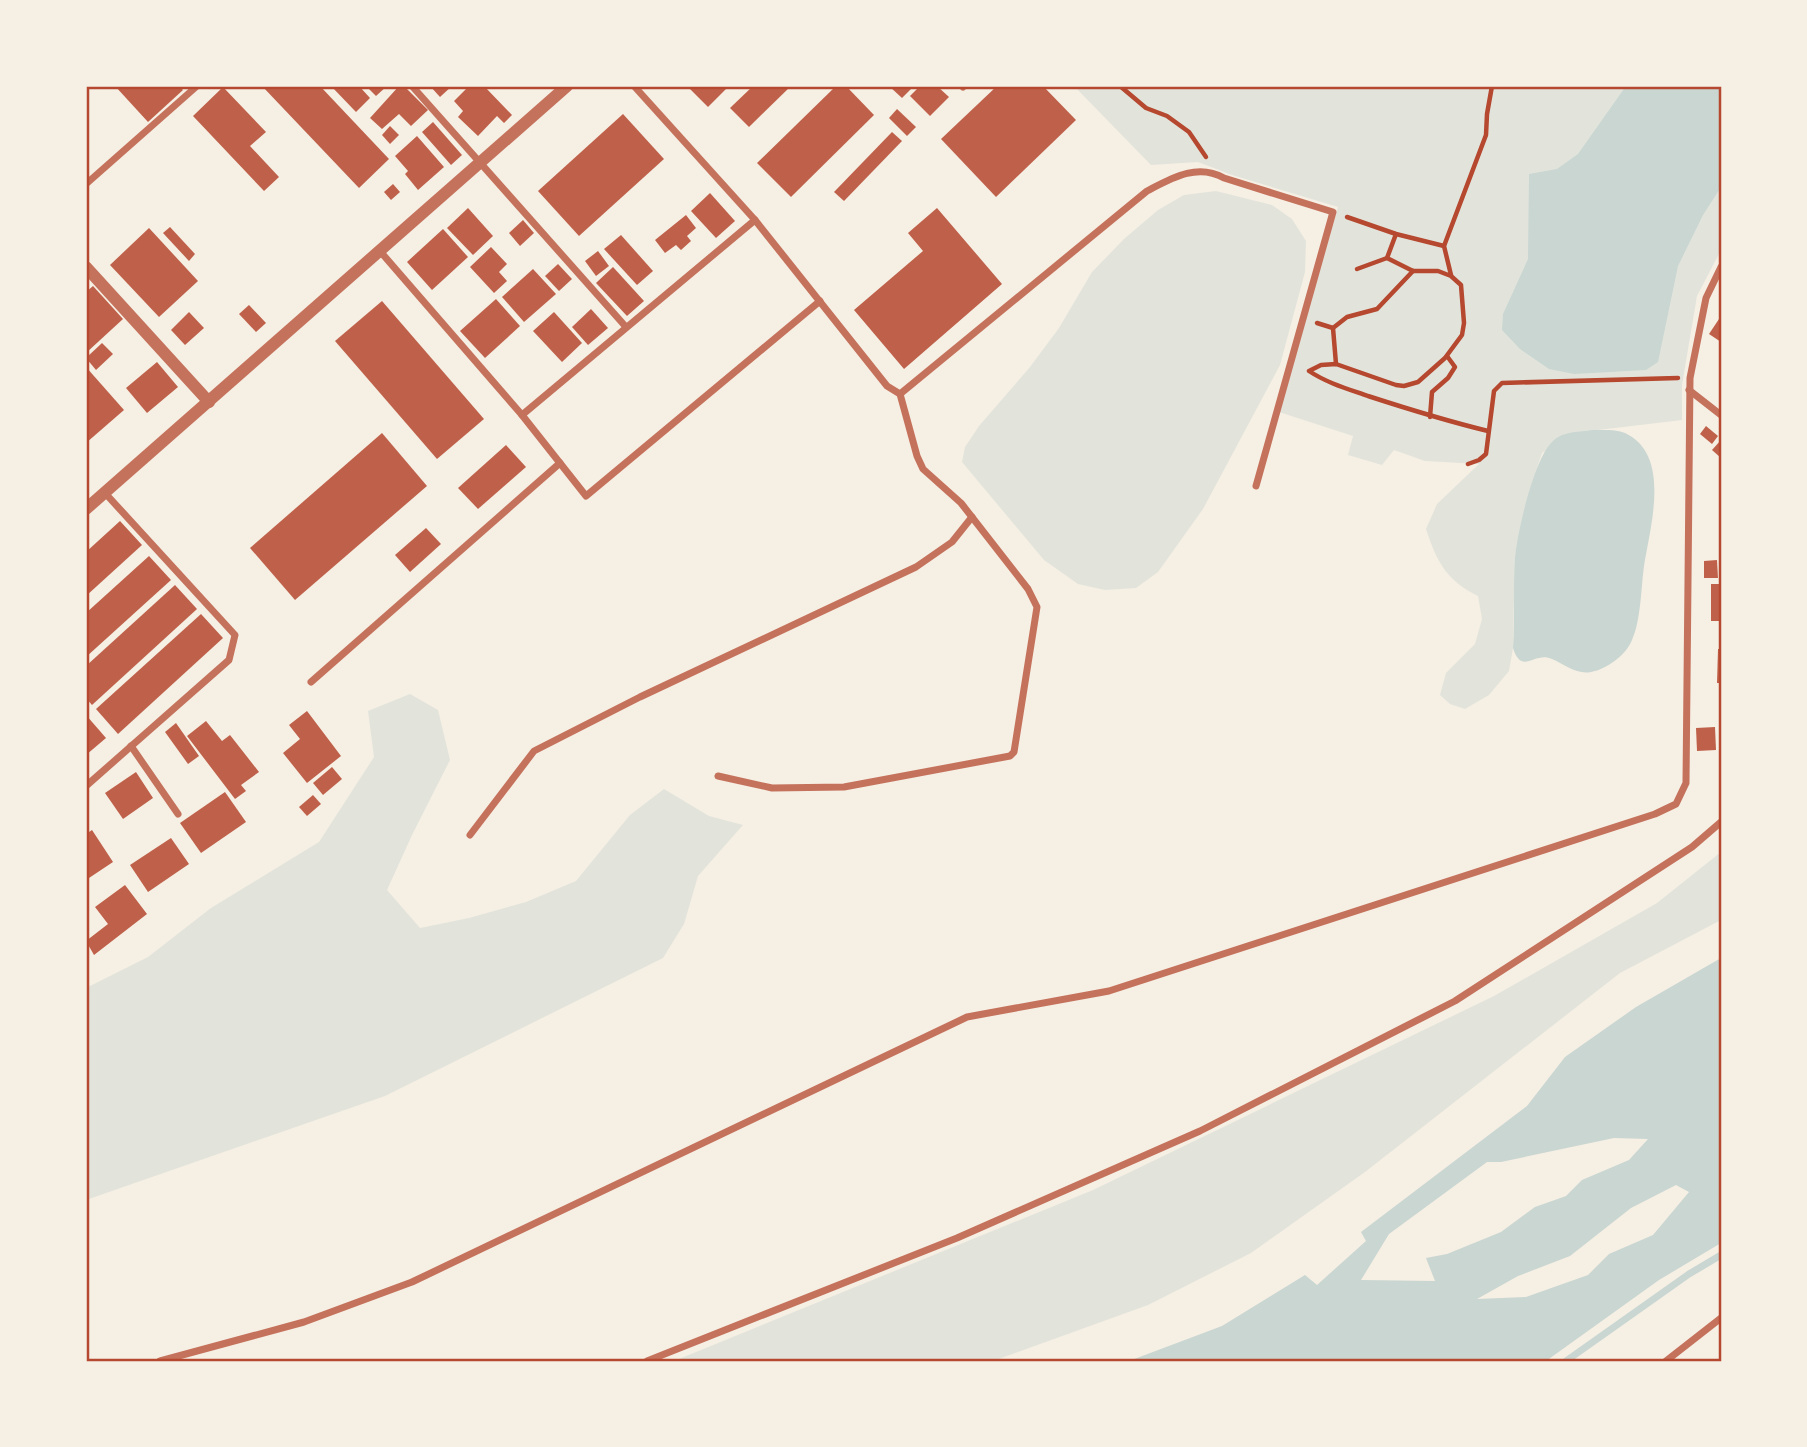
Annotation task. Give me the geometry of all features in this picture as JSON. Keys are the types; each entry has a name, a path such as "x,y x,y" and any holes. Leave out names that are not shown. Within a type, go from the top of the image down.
{"street":[{"path":"86,184 197,86"},
{"path":"412,86 626,327"},
{"path":"86,509 567,86"},
{"path":"634,86 755,220 887,386 900,394 923,469 961,503 1028,589 1037,607 1014,752 1010,756 844,787 772,788 718,776"},
{"path":"900,394 1147,191 1182,173 1213,172 1224,178 1333,212 1256,486"},
{"path":"522,415 755,220"},
{"path":"379,250 522,415 586,496 820,301"},
{"path":"86,267 209,402"},
{"path":"160,1361 304,1322 412,1282 967,1017 1109,991 1655,814 1676,804 1686,783 1690,378 1706,298 1721,267"},
{"path":"1689,390 1721,415"},
{"path":"311,682 560,463"},
{"path":"86,786 229,660 235,635 104,493"},
{"path":"470,835 534,751 640,697 916,567 951,542 972,517"},
{"path":"131,746 178,814"},
{"path":"647,1361 957,1238 1212,1125 1455,1001 1692,847 1721,822"},
{"path":"1666,1361 1721,1318"}],"path":[{"path":"1120,86 1146,108 1167,116 1189,132 1213,172"},
{"path":"1451,276 1444,246 1486,135 1492,86"},
{"path":"1333,212 1396,234 1444,246"},
{"path":"1387,258 1396,234"},
{"path":"1357,269 1387,258 1413,271 1438,271 1451,276 1464,292 1462,335 1447,356 1425,378 1404,386 1336,364 1321,365 1309,371 1340,386 1430,417 1488,431"},
{"path":"1336,364 1333,328 1347,317 1377,309 1413,271"},
{"path":"1430,417 1432,392 1448,378 1455,367 1447,356"},
{"path":"1468,464 1486,454 1494,391 1502,383 1690,378"}],"shaded area":[{"path":"1074,86 1721,86 1721,250 1697,296 1682,385 1682,420 1573,433 1542,453 1530,489 1515,555 1513,648 1509,671 1489,695 1465,709 1450,704 1440,695 1446,673 1475,644 1482,619 1478,596 1458,583 1444,569 1426,529 1437,504 1479,464 1425,461 1394,450 1382,465 1348,455 1353,436 1279,412 1338,207 1198,162 1151,165"},
{"path":"1626,86 1721,86 1721,187 1703,215 1678,266 1658,362 1646,370 1574,374 1549,369 1520,349 1502,330 1503,314 1528,259 1529,174 1557,169 1578,154"},
{"path":"1216,191 1272,205 1292,219 1306,241 1305,272 1280,365 1203,509 1158,572 1136,588 1105,590 1078,584 1044,560 962,462 965,447 1059,328 1092,272 1124,239 1158,210 1184,195"},
{"path":"1593,430 1625,433 1640,443 1649,458 1654,493 1639,614 1632,640 1615,660 1603,668 1586,673 1546,657 1525,662 1517,656 1513,648 1514,568 1523,513 1539,462 1553,441 1562,435"},
{"path":"410,694 438,710 450,760 387,890 420,928 526,902 576,881 630,815 664,789 709,816 743,825 698,876 684,924 663,958 385,1096 86,1200 86,988 148,957 211,908 319,842 374,757 368,711"},
{"path":"1721,852 1721,920 1620,973 1365,1172 1251,1253 1148,1305 993,1361 674,1361 1093,1190 1494,996 1657,903"},
{"path":"1721,958 1721,1243 1659,1280 1546,1361 1129,1361 1222,1326 1305,1275 1317,1285 1366,1241 1361,1232 1527,1106 1565,1057 1636,1007","holes":["1614,1138 1648,1139 1629,1160 1582,1180 1566,1196 1535,1207 1501,1232 1447,1254 1426,1258 1435,1281 1361,1280 1389,1234 1487,1162 1501,1162","1676,1185 1689,1192 1653,1235 1609,1254 1588,1275 1526,1297 1477,1299 1518,1276 1570,1256 1631,1208"]}],"building":[{"path":"115,86 179,86 183,90 148,122"},
{"path":"262,86 320,86 389,159 359,188"},
{"path":"331,86 359,86 370,98 356,112"},
{"path":"366,86 387,86 376,96"},
{"path":"399,86 404,86 428,110 411,126 399,114 382,129 370,118"},
{"path":"430,86 452,86 440,97"},
{"path":"469,86 484,86 512,115 504,123 497,116 478,136 458,117 463,111 454,101"},
{"path":"687,86 729,86 708,107"},
{"path":"753,86 791,86 749,127 730,108"},
{"path":"836,86 846,86 874,115 791,197 757,163"},
{"path":"889,86 914,86 902,98"},
{"path":"920,86 937,86 949,97 930,116 910,96"},
{"path":"997,86 1043,86 1076,120 996,197 941,139"},
{"path":"223,87 266,132 250,146 279,177 264,191 193,116"},
{"path":"897,109 916,127 907,136 889,118"},
{"path":"623,114 664,159 579,236 538,191"},
{"path":"433,122 462,155 451,165 422,132"},
{"path":"390,126 399,135 390,144 382,135"},
{"path":"892,132 902,141 844,201 834,192"},
{"path":"417,136 444,167 418,190 405,174 408,171 395,156"},
{"path":"393,184 400,192 391,200 384,192"},
{"path":"710,193 735,221 716,238 691,211"},
{"path":"468,208 493,236 473,255 447,228"},
{"path":"937,208 1002,284 904,369 854,310 923,251 908,233"},
{"path":"686,215 696,228 687,236 691,241 681,250 676,245 665,253 655,240"},
{"path":"523,220 534,233 520,246 509,233"},
{"path":"170,227 195,254 189,261 163,233"},
{"path":"149,228 198,281 159,317 110,265"},
{"path":"443,229 468,257 432,290 407,262"},
{"path":"621,235 653,271 637,285 604,249"},
{"path":"491,247 507,264 499,272 507,281 494,293 470,267"},
{"path":"598,251 609,266 596,276 585,261"},
{"path":"558,264 572,279 559,291 545,276"},
{"path":"613,267 644,301 627,316 596,283"},
{"path":"533,269 556,294 524,322 502,297"},
{"path":"93,286 123,319 86,353 86,292"},
{"path":"496,299 520,326 485,358 460,331"},
{"path":"382,301 484,419 437,459 335,341"},
{"path":"249,305 266,323 256,332 239,314"},
{"path":"591,309 608,328 588,345 572,327"},
{"path":"189,312 204,328 185,345 171,330"},
{"path":"554,312 582,343 562,362 533,331"},
{"path":"1721,316 1721,342 1709,334"},
{"path":"102,343 113,354 96,370 86,358"},
{"path":"157,362 178,387 147,413 126,388"},
{"path":"86,367 124,410 86,443"},
{"path":"1706,426 1718,436 1712,444 1700,434"},
{"path":"382,433 427,486 295,600 250,548"},
{"path":"1721,440 1721,458 1712,450"},
{"path":"506,445 526,467 478,509 458,488"},
{"path":"120,521 142,545 86,596 86,552"},
{"path":"426,528 441,544 410,572 395,555"},
{"path":"149,556 171,580 86,657 86,613"},
{"path":"1717,560 1718,578 1704,578 1704,561"},
{"path":"1711,584 1721,584 1721,621 1711,621"},
{"path":"175,585 197,609 92,705 86,698 86,666"},
{"path":"201,614 223,638 118,734 96,709"},
{"path":"1718,649 1721,649 1721,683 1717,683"},
{"path":"307,711 341,756 307,783 283,753 300,739 289,725"},
{"path":"86,715 106,738 86,755"},
{"path":"206,721 222,741 230,735 259,772 241,785 246,791 235,799 187,736"},
{"path":"176,723 199,756 188,764 165,732"},
{"path":"1715,727 1716,750 1697,751 1696,728"},
{"path":"332,767 342,779 323,795 313,783"},
{"path":"136,772 153,798 123,819 105,793"},
{"path":"225,792 246,822 201,853 180,823"},
{"path":"313,795 321,804 307,816 299,807"},
{"path":"92,830 113,862 86,880 86,834"},
{"path":"171,838 189,864 148,892 130,865"},
{"path":"125,885 147,914 94,955 86,941 108,924 95,907"}],"waterway":[{"path":"1566,1361 1689,1274 1721,1255"}]}
